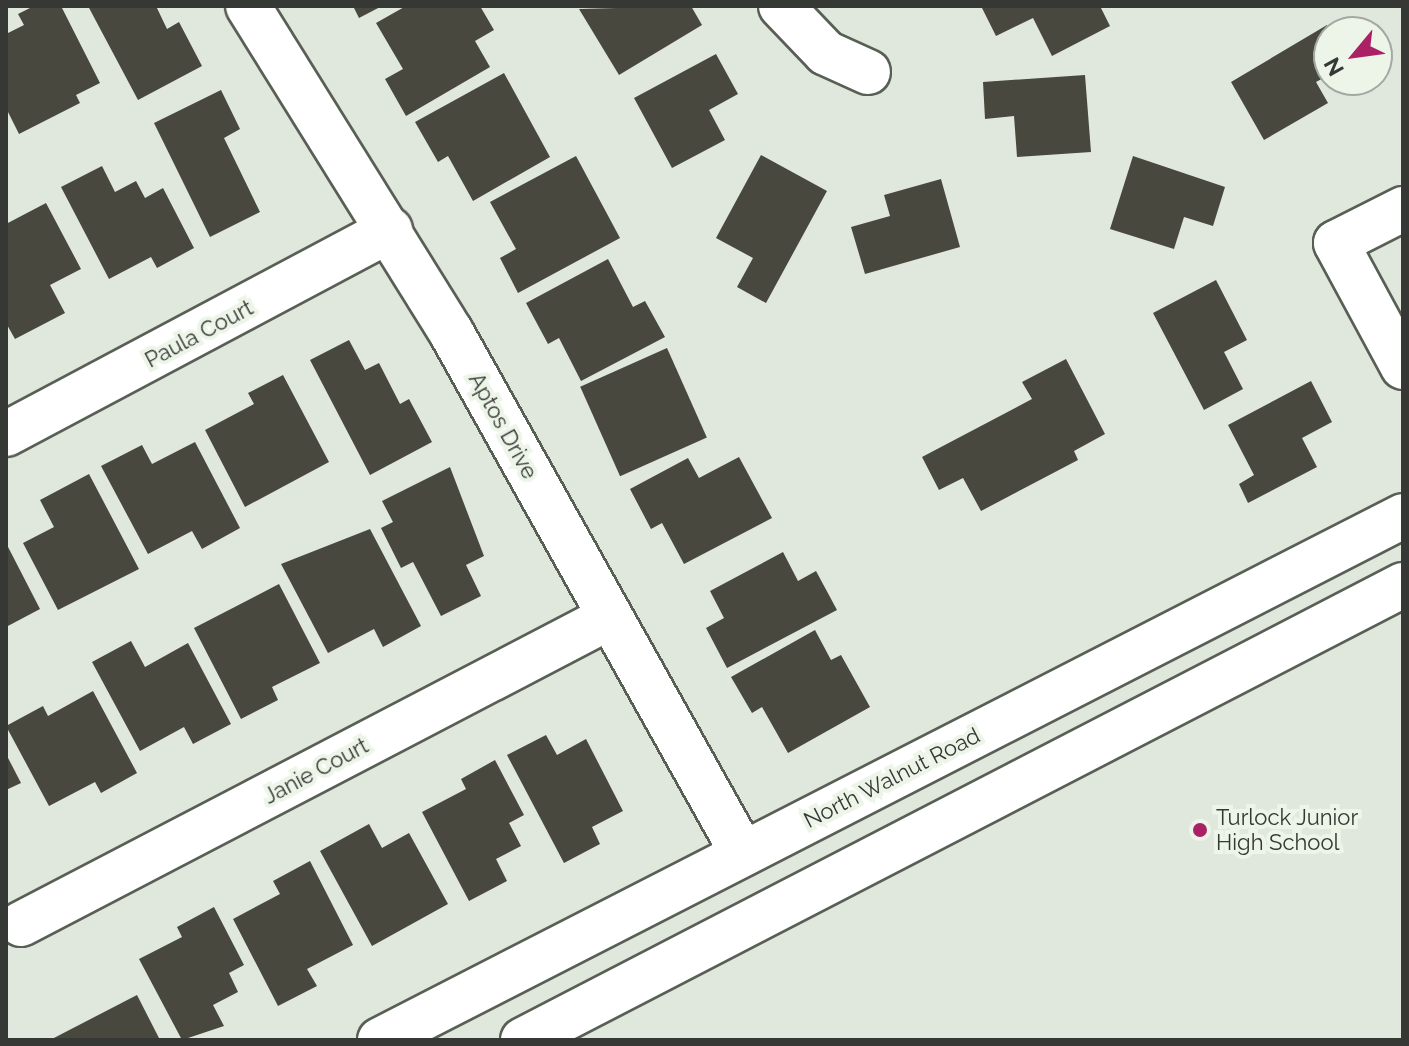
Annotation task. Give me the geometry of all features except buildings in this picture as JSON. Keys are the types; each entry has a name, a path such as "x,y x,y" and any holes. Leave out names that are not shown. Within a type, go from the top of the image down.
{"street":[{"name":"Aptos Drive","path":"248,6 390,230 743,854"},
{"path":"781,6 826,53 868,72"},
{"path":"1403,209 1336,243 1403,367"},
{"name":"Paula Court","path":"6,434 390,230"},
{"name":"North Walnut Road","path":"380,1040 1403,516"},
{"path":"523,1040 1403,585"},
{"name":"Janie Court","path":"21,924 610,617"}],"place":[{"name":"Turlock Junior High School","path":"1200,830"}]}
